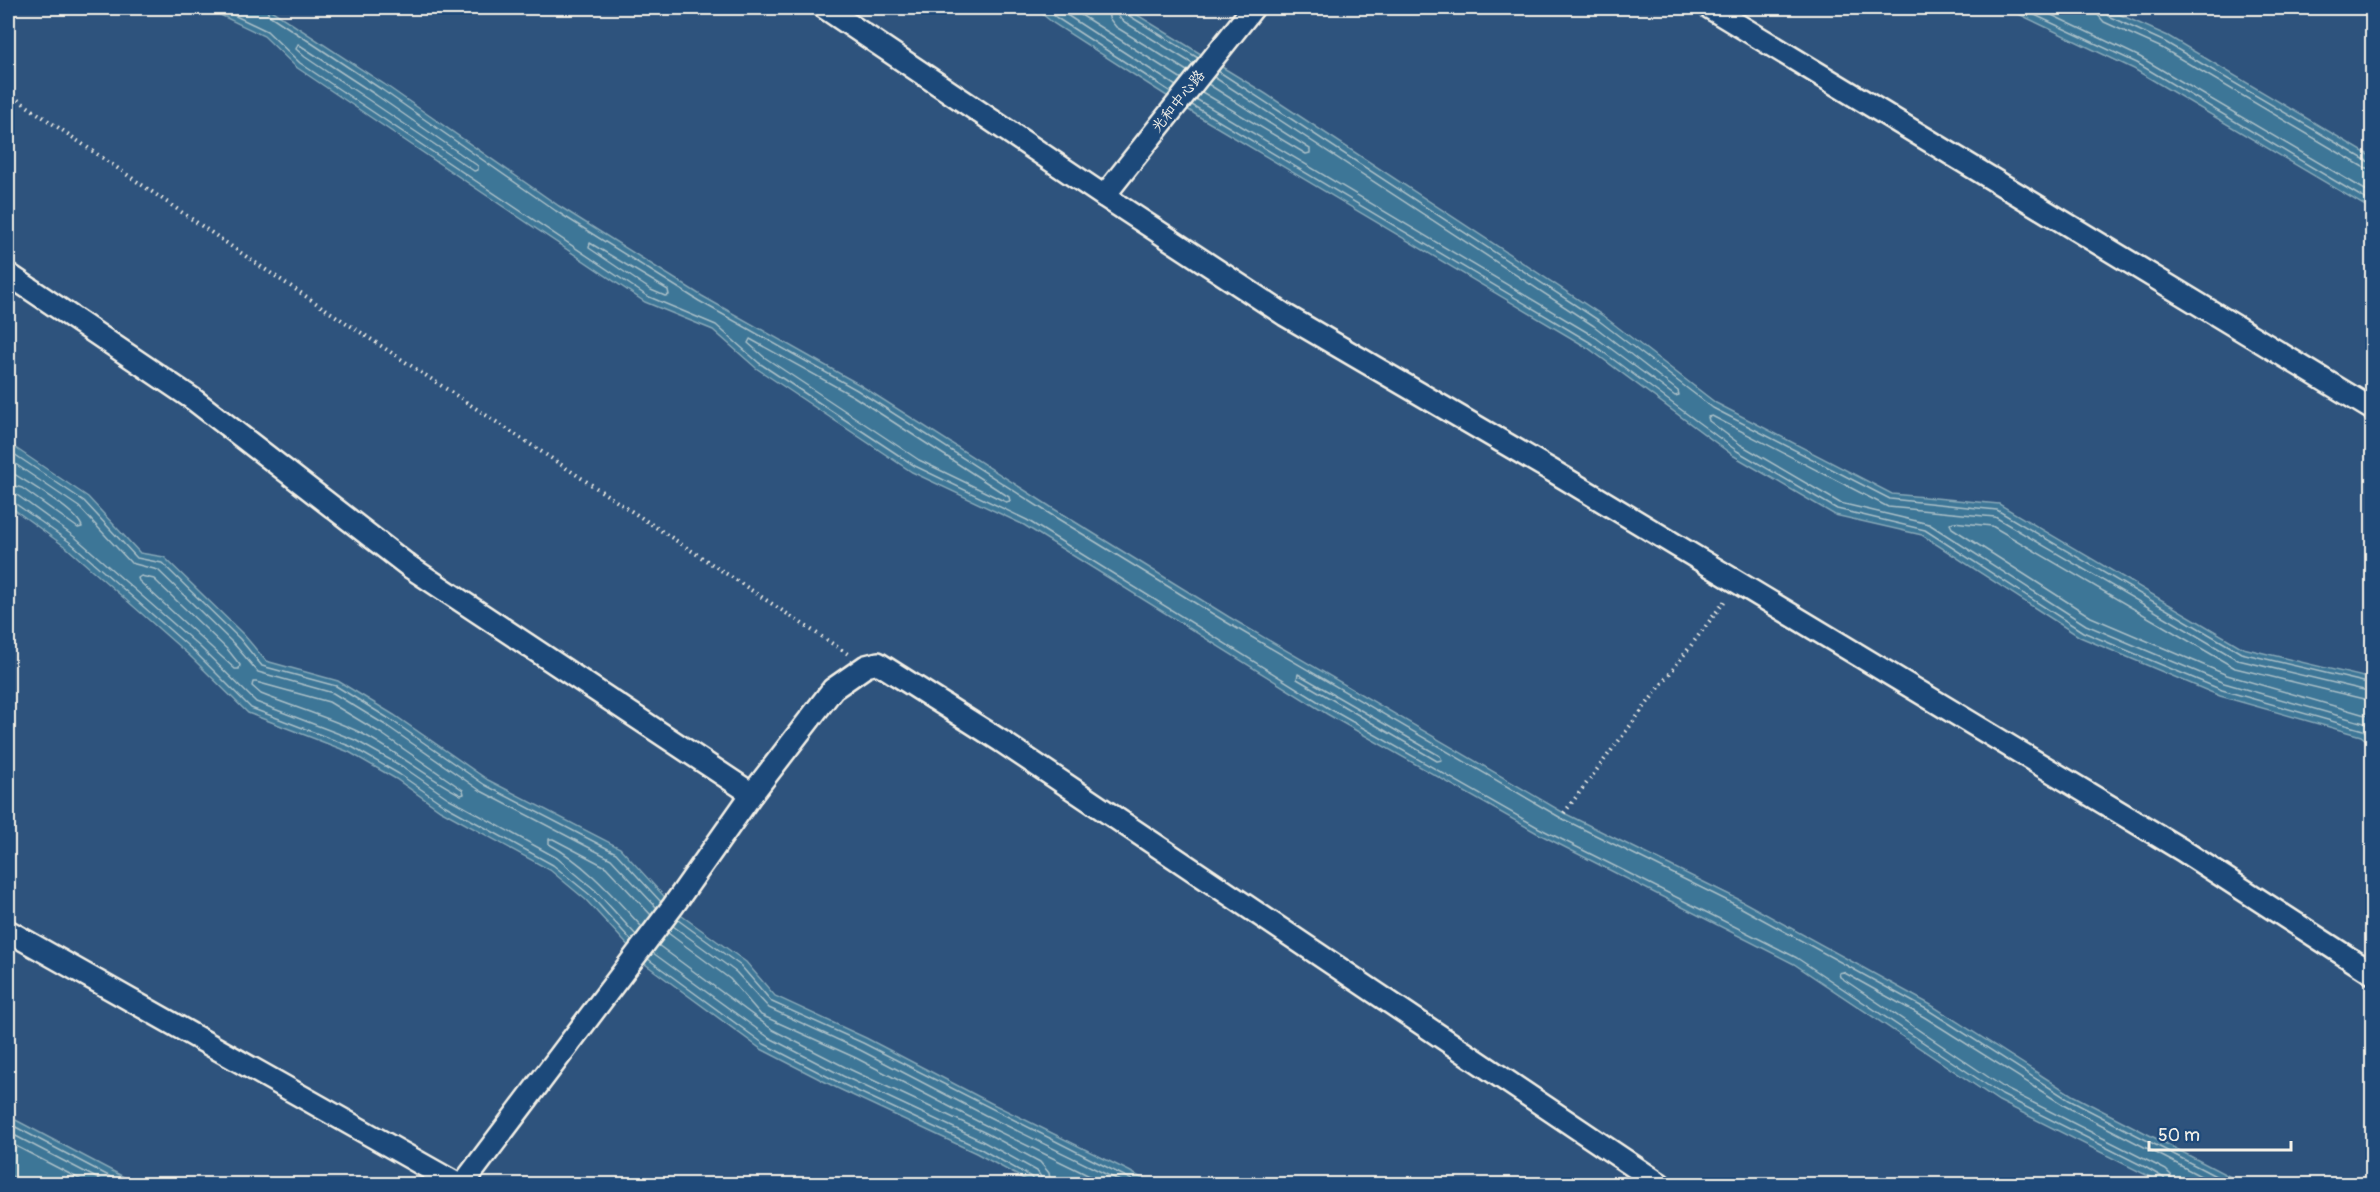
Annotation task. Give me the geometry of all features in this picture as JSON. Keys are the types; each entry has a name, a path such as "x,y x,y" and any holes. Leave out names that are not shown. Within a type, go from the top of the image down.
{"street":[{"path":"825,8 1285,315 1556,472 2182,850 2373,973"},
{"name":"光和中心路","path":"1104,196 1253,8"},
{"path":"1710,8 2373,409"},
{"path":"8,274 193,399 410,567 752,794"},
{"path":"463,1185 674,906 752,794 833,689 866,666 878,663 1001,741 1660,1185"},
{"path":"8,931 457,1185"}],"path":[{"path":"8,93 263,268 866,666"},
{"path":"1564,813 1738,583"}],"water":[{"path":"206,8 268,8 384,84 559,206 702,296 860,385 1229,617 1564,813 1740,900 1931,1005 2072,1095 2244,1184 2164,1184 1999,1101 1794,964 1537,833 1327,714 1024,525 912,472 756,368 713,330 645,302 296,67 264,36"},
{"path":"1035,8 1126,8 1266,94 1602,315 1716,403 1892,494 1999,504 2243,648 2372,679 2372,745 2361,736 2220,696 2080,637 1922,535 1835,515 1734,456 1588,348 1198,116 1053,23"},
{"path":"2006,8 2105,8 2168,36 2372,157 2372,210 2134,69"},
{"path":"8,443 88,497 140,553 164,557 244,635 266,661 338,681 394,715 488,780 620,848 682,916 746,962 775,996 866,1038 1152,1184 1033,1184 976,1153 837,1088 761,1049 645,964 586,900 550,870 440,810 396,779 349,752 248,713 190,656 67,548 8,505"},
{"path":"8,1116 137,1184 26,1184 8,1174"}]}
